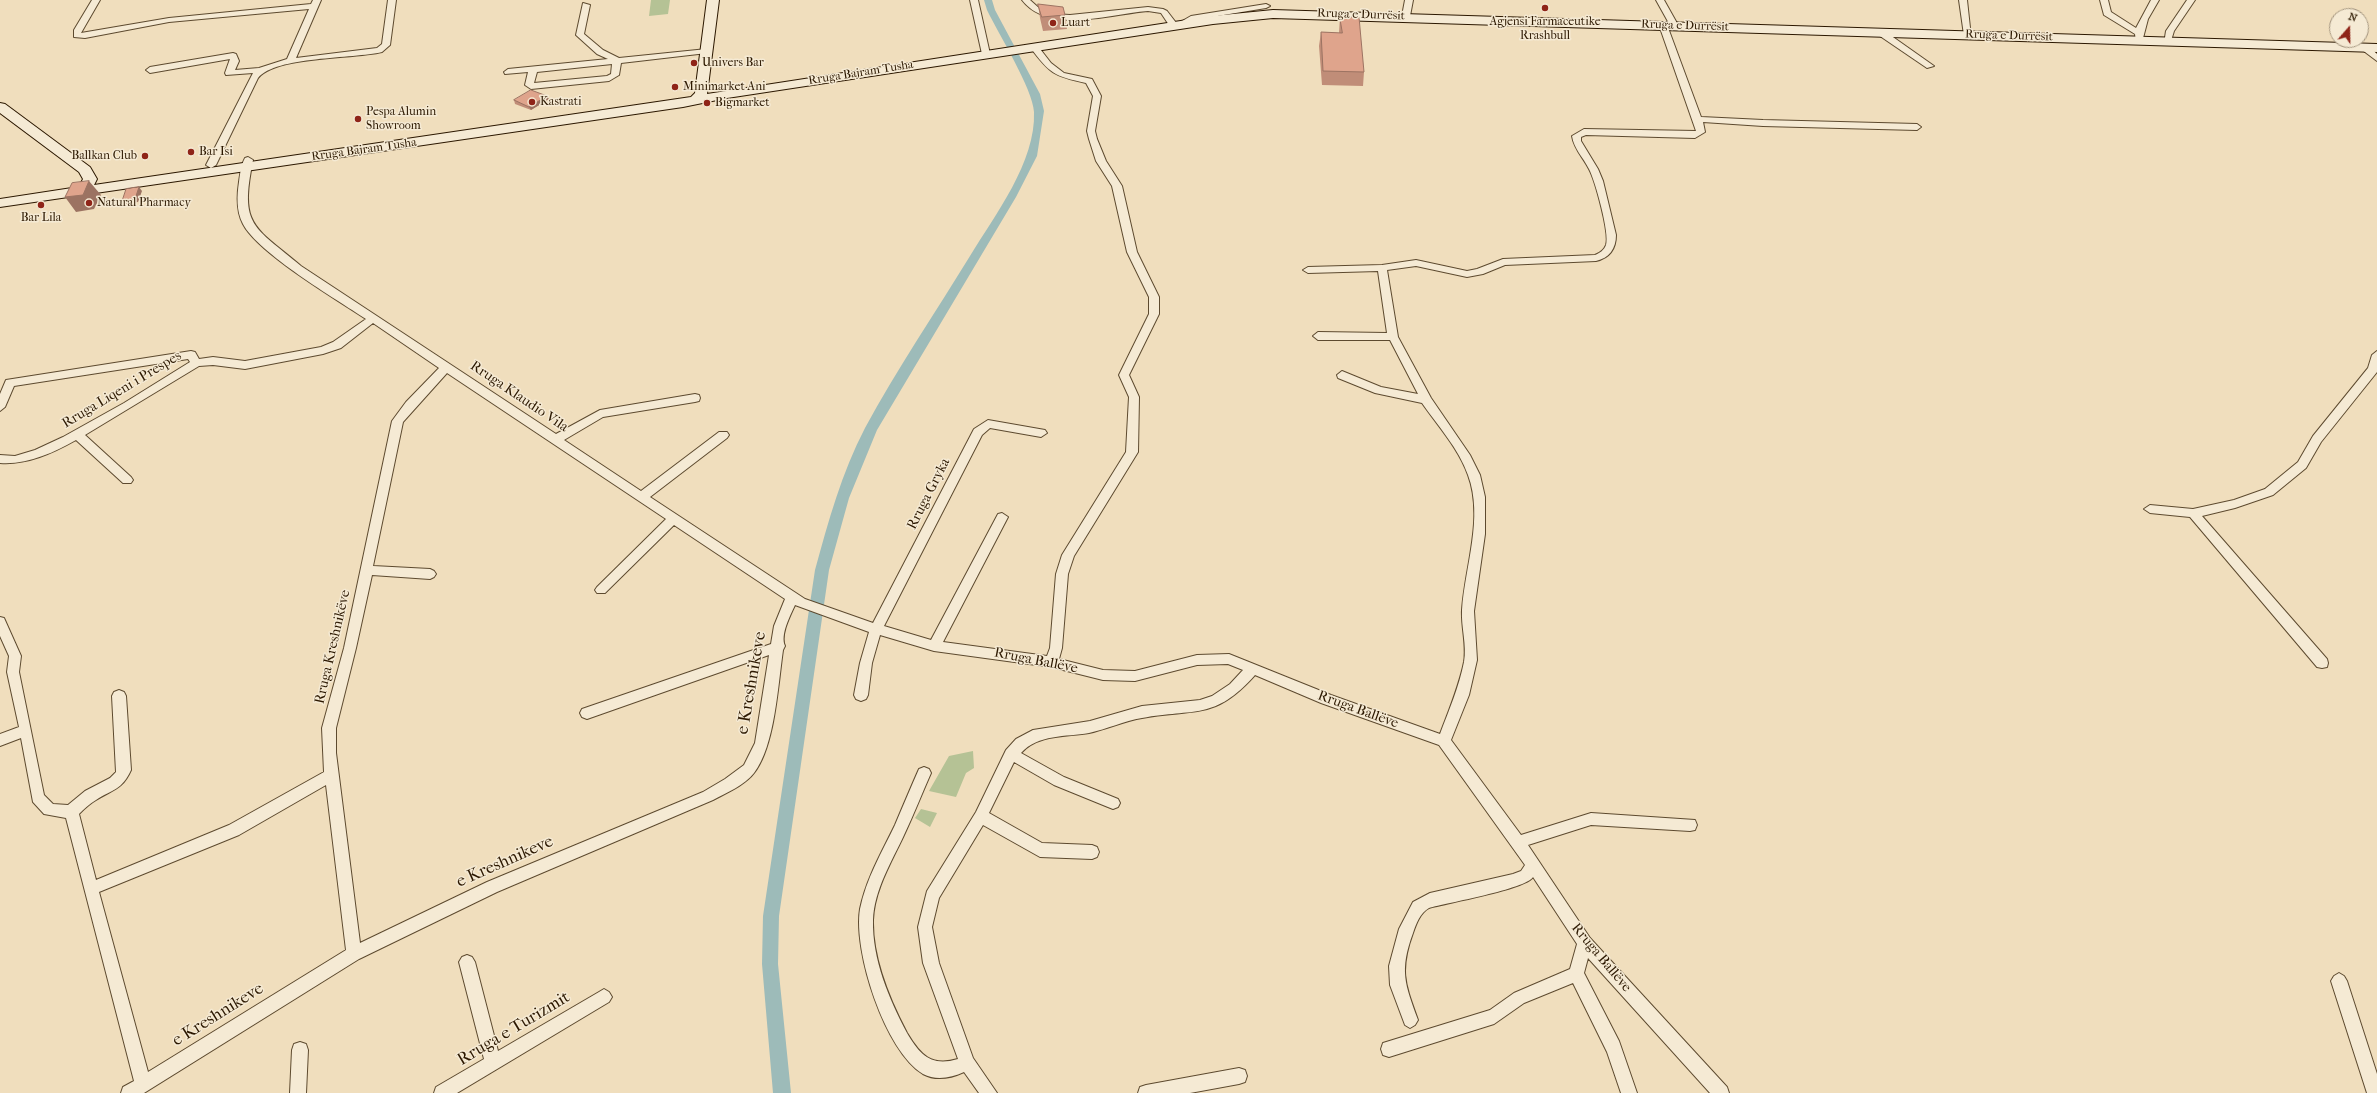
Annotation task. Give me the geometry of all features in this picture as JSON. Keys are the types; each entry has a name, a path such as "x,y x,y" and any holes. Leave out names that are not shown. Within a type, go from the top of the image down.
{"main road":[{"path":"690,95 706,55 713,0"},
{"name":"Rruga e Durrësit","path":"991,53 1177,26 1281,14 1406,16 1968,35 2138,37 2167,42 2329,46"},
{"name":"Rruga Bajram Tusha","path":"0,203 690,95 727,94 991,53"},
{"path":"0,107 85,170 90,178 88,183"},
{"name":"Rruga Bajram Tusha","path":"0,196 211,165 247,164"}],"street":[{"path":"96,0 78,30 77,35 85,36 169,20 316,3"},
{"path":"150,70 233,56 235,61 229,73 260,70 290,61 379,50 386,45 392,0"},
{"path":"974,0 991,53"},
{"path":"1026,0 1036,10 1051,14 1090,6"},
{"path":"1406,16 1409,0"},
{"path":"1308,270 1382,268 1416,263 1467,274 1479,272 1503,262 1520,260 1596,258 1604,255 1611,244 1611,235 1600,185 1593,165 1580,149 1576,136 1584,132 1695,135 1701,132 1660,0"},
{"path":"1963,0 1968,35"},
{"path":"2104,0 2107,13 2138,37 2145,15 2155,0"},
{"path":"2167,42 2170,31 2191,0"},
{"path":"1131,1 1152,5 1163,11 1177,26 1191,18 1266,6"},
{"path":"290,61 316,3"},
{"path":"586,6 580,35 600,52 617,60"},
{"path":"1880,32 1930,66"},
{"path":"1032,47 1048,65 1061,75 1089,81 1093,86 1097,96 1091,131 1092,139 1101,161 1117,186 1132,252 1154,297 1156,307 1152,321 1124,375 1134,396 1132,452 1068,555 1062,574 1056,648 1052,662"},
{"path":"2365,48 2377,58"},
{"path":"508,72 617,60 706,55"},
{"path":"533,69 529,85 534,87 612,77 615,75 617,60"},
{"path":"211,165 251,84 260,70"},
{"path":"1698,119 1763,123 1917,127"},
{"name":"Rruga Klaudio Vila","path":"247,164 243,193 244,216 248,226 297,268 372,319 447,366 673,519 797,600 838,615"},
{"path":"1382,268 1394,337 1426,400 1464,455 1474,475 1479,497 1479,534 1468,611 1471,660 1462,695 1444,741"},
{"name":"Rruga Liqeni i Prespes","path":"0,459 13,460 26,457 49,449 78,435 196,363 213,361 245,365 323,350 337,345 372,319"},
{"path":"1318,336 1394,337"},
{"path":"0,407 10,383 191,355 196,363"},
{"path":"2150,509 2193,513 2235,504 2269,492 2302,465 2318,439 2372,369 2377,356"},
{"name":"Rruga Kreshnikëve","path":"354,954 328,753 329,728 350,648 398,421 410,405 447,366"},
{"path":"1342,375 1379,390 1426,400"},
{"path":"555,440 600,414 695,398"},
{"name":"Rruga Gryka","path":"861,695 866,663 876,629 982,427 994,424 1040,433"},
{"path":"641,497 723,434"},
{"path":"78,435 127,480"},
{"path":"2193,513 2322,663"},
{"path":"934,646 1002,517"},
{"path":"601,590 673,519"},
{"path":"366,570 430,574"},
{"name":"e Kreshnikeve","path":"129,1093 354,954 492,887 708,796 730,783 749,769 762,743 779,646 780,626 797,600"},
{"name":"Rruga Ballëve","path":"838,615 876,629 934,646 1052,662 1103,675 1120,677 1135,676 1197,660 1229,659 1326,699 1444,741 1518,842 1532,866 1586,943 1721,1093"},
{"path":"0,622 15,656 12,672 26,730 38,798 49,810 71,812 92,794 109,787 122,776 124,770 119,696"},
{"path":"587,713 779,646"},
{"path":"989,1093 967,1063 931,963 925,927 932,896 981,816 1011,754 1021,743 1033,736 1090,727 1142,712 1200,706 1217,700 1235,688 1253,668"},
{"path":"0,740 26,730"},
{"path":"1011,754 1059,781 1113,803"},
{"path":"924,773 874,883 866,919 869,959 885,1004 907,1047 920,1062 930,1068 938,1070 954,1068 967,1063"},
{"path":"90,890 234,830 331,775"},
{"path":"71,812 90,890 142,1084"},
{"path":"981,816 1040,850 1092,852"},
{"path":"1518,842 1591,819 1690,825"},
{"path":"1410,1020 1399,989 1396,971 1406,931 1417,909 1425,902 1432,900 1513,882 1526,876 1532,866"},
{"path":"1586,943 1576,974 1609,1037 1626,1078 1629,1093"},
{"path":"467,962 492,1063"},
{"path":"1389,1049 1494,1016 1519,998 1576,974"},
{"path":"2339,981 2375,1093"},
{"name":"Rruga e Turizmit","path":"442,1093 604,997"},
{"path":"298,1093 300,1050"},
{"path":"1146,1093 1239,1076"}],"green space":[{"path":"651,0 670,0 668,14 649,16"},
{"path":"973,751 974,768 966,773 956,797 929,791 949,756"},
{"path":"921,809 937,813 930,827 915,818"}],"building":[{"path":"1038,4 1063,7 1065,15 1042,17"},
{"path":"1340,17 1359,17 1364,72 1323,71 1321,32 1342,33"},
{"name":"Kastrati","path":"531,90 547,96 529,107 514,100"},
{"path":"89,181 83,195 65,197 72,183"},
{"path":"139,187 135,199 122,201 126,189"}],"waterway":[{"path":"782,1093 770,964 771,916 822,570 849,480 871,429 1011,197 1032,156 1038,126 1039,111 1035,94 991,10 988,0"}],"place":[{"name":"Agjensi Farmaceutike Rrashbull","path":"1545,8"},
{"name":"Luart","path":"1053,23"},
{"name":"Univers Bar","path":"694,63"},
{"name":"Minimarket Ani","path":"675,87"},
{"name":"Kastrati","path":"532,102"},
{"name":"Bigmarket","path":"707,103"},
{"name":"Pespa Alumin Showroom","path":"358,119"},
{"name":"Bar Isi","path":"191,152"},
{"name":"Ballkan Club","path":"145,156"},
{"name":"Natural Pharmacy","path":"89,203"},
{"name":"Bar Lila","path":"41,205"}]}
